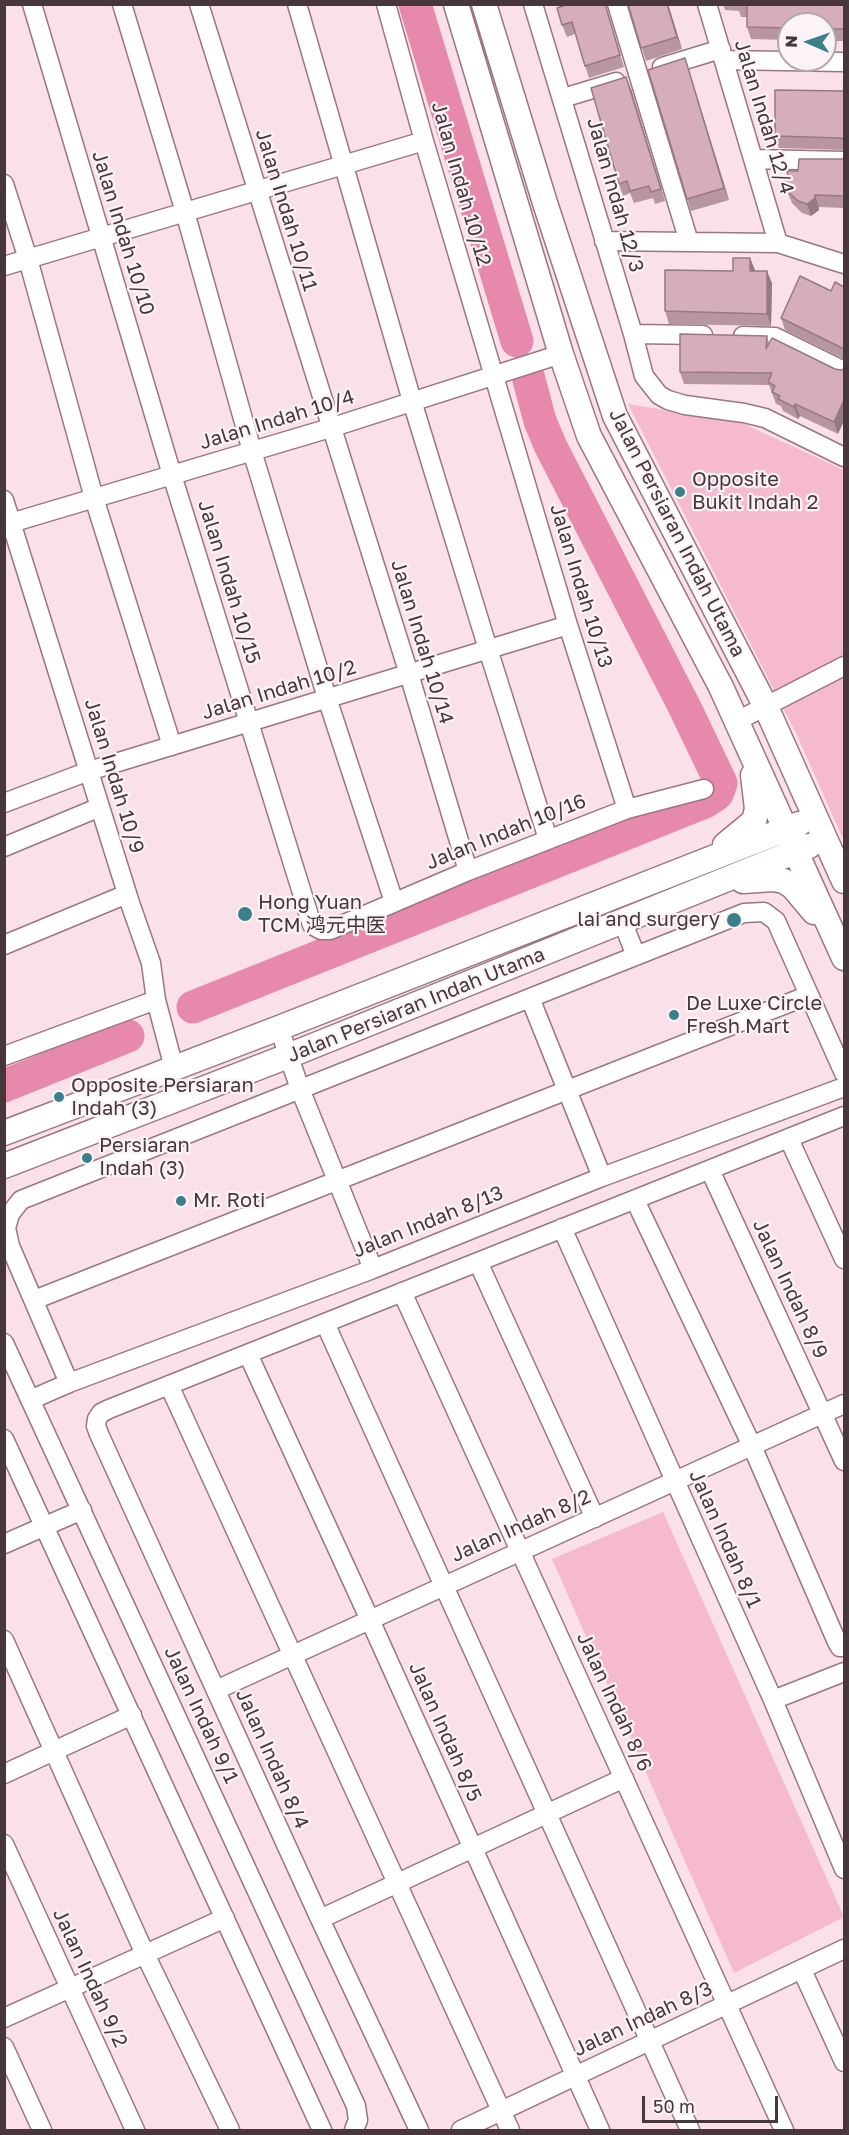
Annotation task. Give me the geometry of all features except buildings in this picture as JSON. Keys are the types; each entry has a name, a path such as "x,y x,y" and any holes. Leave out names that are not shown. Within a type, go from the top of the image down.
{"main road":[{"name":"Jalan Persiaran Indah Utama","path":"456,4 561,354 589,436 742,732 786,829"},
{"name":"Jalan Persiaran Indah Utama","path":"4,1133 279,1028 815,817 766,707 615,416 545,203 484,4"},
{"path":"545,203 560,288 561,354 591,383 615,416"},
{"path":"706,860 754,821 757,795 742,732"},
{"path":"815,817 844,881"},
{"path":"786,829 844,958"},
{"name":"Jalan Persiaran Indah Utama","path":"4,1166 288,1056 826,840"},
{"path":"722,882 773,879 784,881 793,887 835,936"},
{"path":"4,1144 43,1119"},
{"path":"4,1177 60,1145"}],"street":[{"name":"Jalan Indah 10/10","path":"32,4 172,475"},
{"path":"122,4 327,699 394,902"},
{"name":"Jalan Indah 10/11","path":"199,4 330,428"},
{"path":"297,4 412,402 549,839"},
{"name":"Jalan Indah 10/12","path":"386,4 424,141 494,375"},
{"name":"Jalan Indah 12/3","path":"533,4 563,98 644,376 659,394 668,400 685,405 765,418 844,457"},
{"path":"616,4 689,242"},
{"name":"Jalan Indah 12/4","path":"707,4 778,243"},
{"path":"563,98 638,75 722,55 844,62"},
{"path":"4,266 424,141"},
{"path":"753,159 844,161"},
{"path":"4,184 28,259 94,498 172,746"},
{"path":"604,241 778,243 844,264"},
{"path":"633,334 775,337 844,370"},
{"name":"Jalan Indah 10/4","path":"8,524 330,428 561,354"},
{"name":"Jalan Indah 10/13","path":"494,375 568,625 627,808"},
{"name":"Jalan Indah 10/14","path":"330,428 409,674 468,871"},
{"name":"Jalan Indah 10/15","path":"172,475 308,918 312,925 321,930 330,930"},
{"name":"Jalan Indah 10/9","path":"4,500 8,524 100,807 158,962 156,1000 174,1068"},
{"name":"Jalan Indah 10/2","path":"5,802 89,771 568,625"},
{"path":"742,732 766,707 844,666"},
{"name":"Jalan Indah 10/16","path":"330,930 468,871 627,808 704,789"},
{"path":"4,847 100,807"},
{"path":"4,945 133,898"},
{"path":"69,1383 10,1246 6,1228 10,1214 21,1200 744,913 764,912 776,921 844,1073"},
{"path":"623,923 636,956"},
{"path":"34,1300 809,995"},
{"path":"531,998 602,1177"},
{"path":"4,1056 156,1000"},
{"path":"279,1028 300,1089 373,1269"},
{"name":"Jalan Indah 8/13","path":"30,1400 69,1383 373,1269 602,1177 844,1087"},
{"path":"510,2130 168,1385 844,1116"},
{"path":"789,1139 844,1259"},
{"name":"Jalan Indah 8/9","path":"710,1170 844,1461"},
{"path":"634,1200 752,1446 837,1642 840,1647 844,1647"},
{"name":"Jalan Indah 8/1","path":"562,1228 773,1700 844,1869"},
{"path":"478,1262 595,1518"},
{"name":"Jalan Indah 8/6","path":"402,1292 784,2130"},
{"path":"325,1323 690,2130"},
{"name":"Jalan Indah 9/1","path":"4,1343 356,2106 358,2120 354,2130"},
{"name":"Jalan Indah 8/5","path":"248,1354 600,2130"},
{"name":"Jalan Indah 8/4","path":"168,1385 101,1413 96,1426 320,1920 419,2130"},
{"name":"Jalan Indah 8/2","path":"216,1690 844,1404"},
{"path":"4,1439 322,2130"},
{"path":"4,1544 82,1510"},
{"path":"4,1640 145,1954 230,2130"},
{"path":"773,1700 844,1672"},
{"path":"4,1774 132,1715"},
{"path":"320,1920 624,1778"},
{"name":"Jalan Indah 9/2","path":"4,1844 135,2130"},
{"path":"4,2018 225,1918"},
{"name":"Jalan Indah 8/3","path":"461,2130 844,1949"},
{"path":"802,1970 844,2062"},
{"path":"4,2047 42,2130"}],"shaded area":[{"path":"628,404 742,423 844,470 844,841 796,733"},
{"path":"663,1512 844,1917 734,1973 552,1559"}],"waterway":[{"path":"415,4 517,341"},
{"path":"193,1007 705,802 717,794 721,783 551,447 540,421 528,376"},
{"path":"4,1086 128,1036"}],"place":[{"name":"Opposite Bukit Indah 2","path":"680,492"},
{"name":"Hong Yuan TCM 鸿元中医","path":"245,914"},
{"name":"lai and surgery","path":"734,920"},
{"name":"De Luxe Circle Fresh Mart","path":"674,1015"},
{"name":"Opposite Persiaran Indah (3)","path":"59,1097"},
{"name":"Persiaran Indah (3)","path":"87,1158"},
{"name":"Mr. Roti","path":"181,1201"}]}
